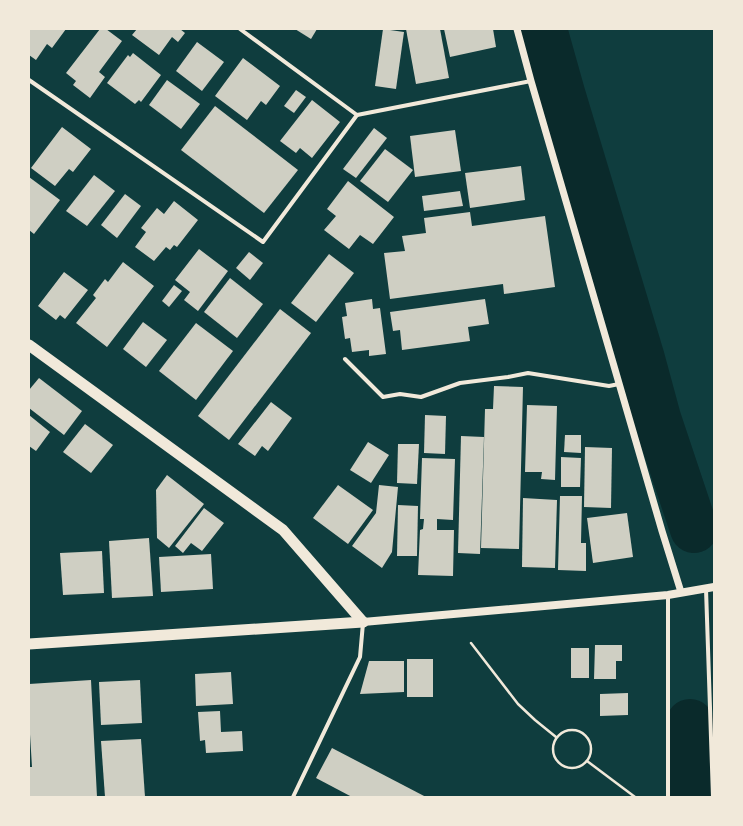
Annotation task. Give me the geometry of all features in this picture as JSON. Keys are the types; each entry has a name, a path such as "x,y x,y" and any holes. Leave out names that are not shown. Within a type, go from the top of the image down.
{"highway":[{"path":"29,346 283,530 363,622"},
{"path":"29,644 363,622"}],"main road":[{"path":"363,622 668,595 710,588"}],"street":[{"path":"240,29 357,115"},
{"path":"518,29 531,81 681,592"},
{"path":"29,80 263,242 357,115 531,81"},
{"path":"345,359 383,397 400,394 421,397 460,383 528,373 609,386 619,384"},
{"path":"710,588 714,782 713,797"},
{"path":"668,595 668,797"},
{"path":"293,797 360,657 363,622"}],"path":[{"path":"471,643 518,704 556,737"},
{"path":"571,729 580,731 587,736 591,744 591,753 587,761 580,766 572,768 564,767 556,761 552,745 556,737 563,731 571,729"},
{"path":"587,761 634,797"}],"building":[{"path":"29,29 66,29 52,48 47,44 36,60 29,55"},
{"path":"100,29 106,29 122,41 99,72 105,77 90,98 73,85 76,81 66,73"},
{"path":"137,29 180,29 185,33 178,42 172,37 159,55 132,35"},
{"path":"295,29 317,29 311,39"},
{"path":"383,29 404,32 396,89 375,86"},
{"path":"406,29 440,29 449,78 416,84"},
{"path":"444,29 493,29 496,47 450,57"},
{"path":"197,42 224,62 202,91 176,71"},
{"path":"133,53 161,75 141,102 139,100 135,104 107,83 128,55 130,57"},
{"path":"243,58 280,86 266,105 261,101 247,120 215,96"},
{"path":"167,80 200,104 181,129 149,105"},
{"path":"296,90 306,97 294,113 284,106"},
{"path":"312,100 340,122 312,158 300,148 296,153 280,141"},
{"path":"215,106 298,170 264,213 181,150"},
{"path":"62,127 91,149 73,172 69,169 55,186 31,168"},
{"path":"374,128 387,138 356,178 343,169"},
{"path":"455,130 461,171 415,177 410,136"},
{"path":"385,149 413,170 388,202 360,181"},
{"path":"521,166 525,200 470,208 465,173"},
{"path":"94,175 115,191 87,226 66,211"},
{"path":"29,177 60,200 34,234 29,230"},
{"path":"348,181 394,217 373,244 360,235 349,249 324,230 336,216 327,209"},
{"path":"460,191 463,206 424,211 422,196"},
{"path":"125,194 141,206 117,238 101,225"},
{"path":"174,201 198,220 177,247 174,245 170,250 166,247 154,261 135,247 146,232 141,228 157,208 164,214"},
{"path":"470,212 472,226 545,216 555,287 504,294 503,284 390,299 384,253 405,251 402,236 426,233 424,218"},
{"path":"199,249 228,271 198,311 184,300 190,292 175,280"},
{"path":"249,252 263,263 250,280 236,268"},
{"path":"329,254 354,273 316,322 291,303"},
{"path":"123,262 154,286 107,347 76,323 96,298 93,295 105,279 108,282"},
{"path":"64,272 88,290 65,319 60,315 56,320 38,306"},
{"path":"230,278 263,304 237,338 204,312"},
{"path":"174,285 182,291 169,307 162,301"},
{"path":"372,299 373,309 380,308 386,354 369,356 369,350 352,352 350,338 345,339 342,317 347,316 345,303"},
{"path":"485,299 489,324 468,327 470,341 402,350 400,330 393,331 390,312"},
{"path":"280,309 311,333 229,440 198,416"},
{"path":"143,322 167,340 146,367 123,349"},
{"path":"196,323 233,351 196,400 159,371"},
{"path":"39,378 82,411 64,435 29,408 29,390"},
{"path":"494,386 523,387 519,549 481,548 485,409 493,409"},
{"path":"271,402 292,418 268,451 262,446 255,456 238,444"},
{"path":"527,405 557,406 555,480 541,479 542,472 525,472"},
{"path":"29,415 50,432 36,451 29,446"},
{"path":"425,415 446,416 445,454 424,453"},
{"path":"85,424 113,445 91,473 63,452"},
{"path":"565,435 581,435 581,453 564,452"},
{"path":"461,436 484,437 480,554 458,553"},
{"path":"368,442 389,455 371,483 350,470"},
{"path":"398,444 419,444 417,484 397,483"},
{"path":"585,447 612,448 611,508 584,507"},
{"path":"561,457 581,458 580,487 561,487"},
{"path":"422,458 455,459 453,520 437,519 437,530 454,530 453,576 418,575 420,530 423,529 424,519 420,519"},
{"path":"167,475 204,504 169,548 157,538 156,490"},
{"path":"338,485 373,510 348,544 313,518"},
{"path":"379,485 398,487 392,552 382,568 352,546 376,513"},
{"path":"560,496 582,496 581,543 586,543 586,571 558,570"},
{"path":"523,498 557,500 555,568 522,567"},
{"path":"398,505 418,506 417,556 397,556"},
{"path":"204,508 224,523 202,551 191,543 183,553 175,546"},
{"path":"627,513 633,557 593,563 587,518"},
{"path":"149,538 153,596 112,598 109,541"},
{"path":"102,551 104,593 63,595 60,553"},
{"path":"211,554 213,589 161,592 159,557"},
{"path":"595,645 622,645 622,661 616,661 616,679 594,679"},
{"path":"571,648 589,648 589,678 571,678"},
{"path":"407,659 433,659 433,697 407,697"},
{"path":"369,661 404,661 404,692 360,694"},
{"path":"231,672 233,704 196,706 195,674"},
{"path":"91,680 97,797 29,797 29,767 32,767 29,718 29,684"},
{"path":"140,680 142,723 101,725 99,682"},
{"path":"628,693 628,715 600,716 600,694"},
{"path":"220,711 221,732 242,731 243,751 206,753 205,740 200,741 198,712"},
{"path":"141,739 145,797 105,797 101,741"},
{"path":"332,748 426,797 352,797 316,778"}],"waterway":[{"path":"543,29 641,359 657,418 694,529"},
{"path":"690,723 690,797"}]}
